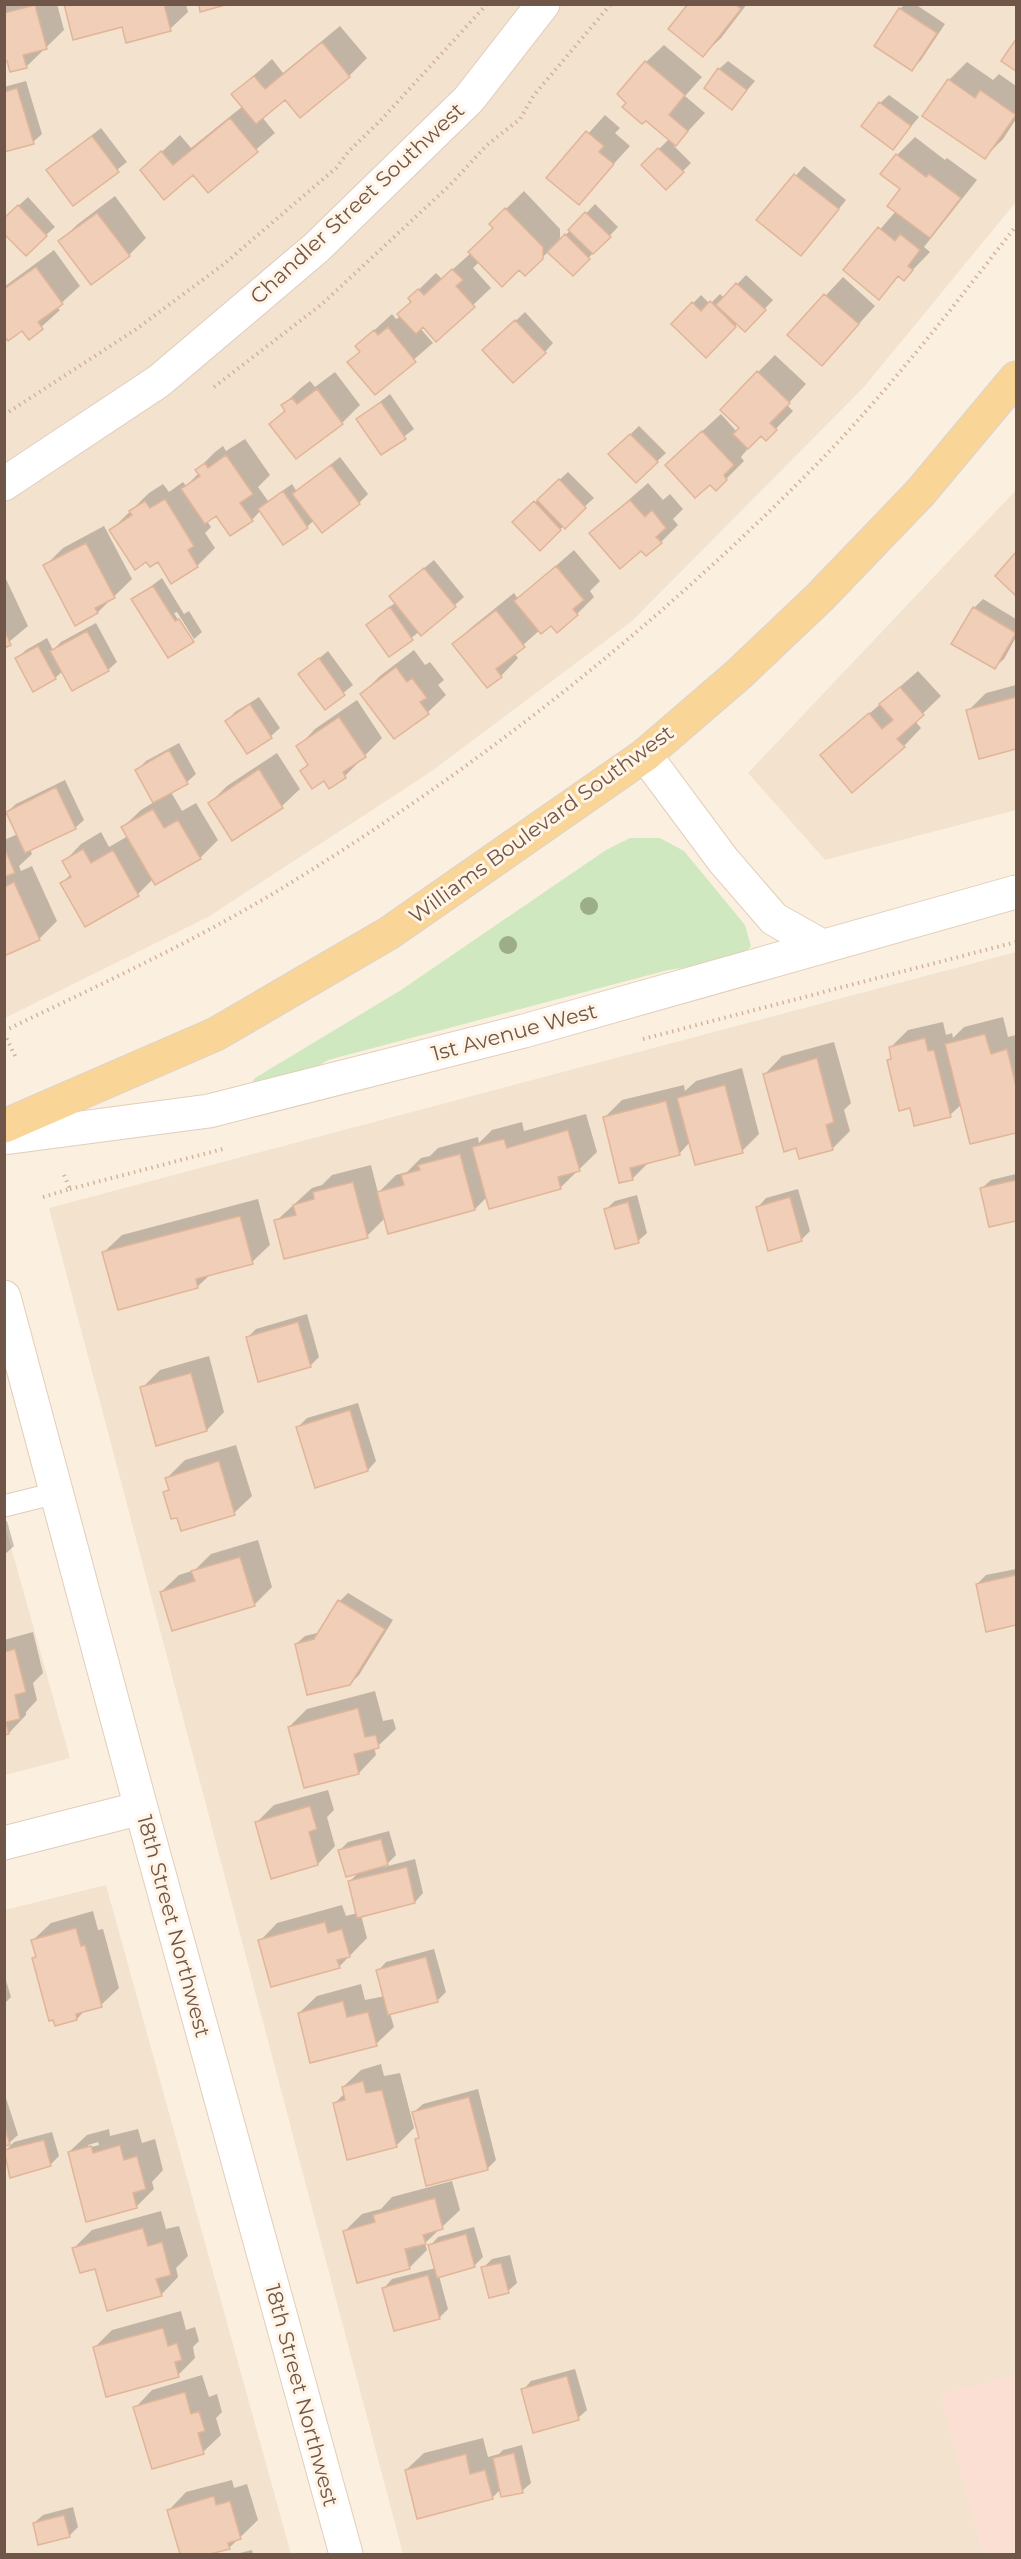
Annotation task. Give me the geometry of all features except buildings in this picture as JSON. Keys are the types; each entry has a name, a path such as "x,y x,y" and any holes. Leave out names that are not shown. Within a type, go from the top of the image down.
{"main road":[{"name":"Williams Boulevard Southwest","path":"4,1126 216,1034 389,933 645,754 739,674 820,597 920,493 1017,378"}],"street":[{"name":"Chandler Street Southwest","path":"4,484 159,381 316,248 469,99 543,4"},
{"path":"645,754 723,860 774,919 822,946"},
{"name":"1st Avenue West","path":"4,1138 209,1111 524,1031 1017,892"},
{"name":"18th Street Northwest","path":"4,1297 141,1808 346,2554"},
{"path":"4,1843 141,1808"}],"lane":[{"path":"4,1506 56,1493"}],"path":[{"path":"4,415 135,330 224,264 336,168 349,151 381,120 487,4"},
{"path":"15,1056 4,1032 145,963 278,891 401,811 525,723 717,561 820,461 921,347 1017,226"},
{"path":"43,1197 70,1189 64,1175"}],"shaded area":[{"path":"5,5 1016,5 1016,202 864,387 631,622 429,773 208,917 5,1018"},
{"path":"1016,490 1016,810 825,860 748,773"},
{"path":"1016,952 1016,2375 941,2395 983,2554 403,2554 49,1208"},
{"path":"4,1522 70,1758 5,1775 4,1775"},
{"path":"106,1885 291,2554 5,2554 5,1910"},
{"path":"1016,2375 1016,2554 983,2554 940,2394"}],"green space":[{"path":"630,838 660,838 684,851 745,925 751,946 739,960 668,970 328,1060 304,1075 249,1087 255,1078 401,990 606,850"}]}
